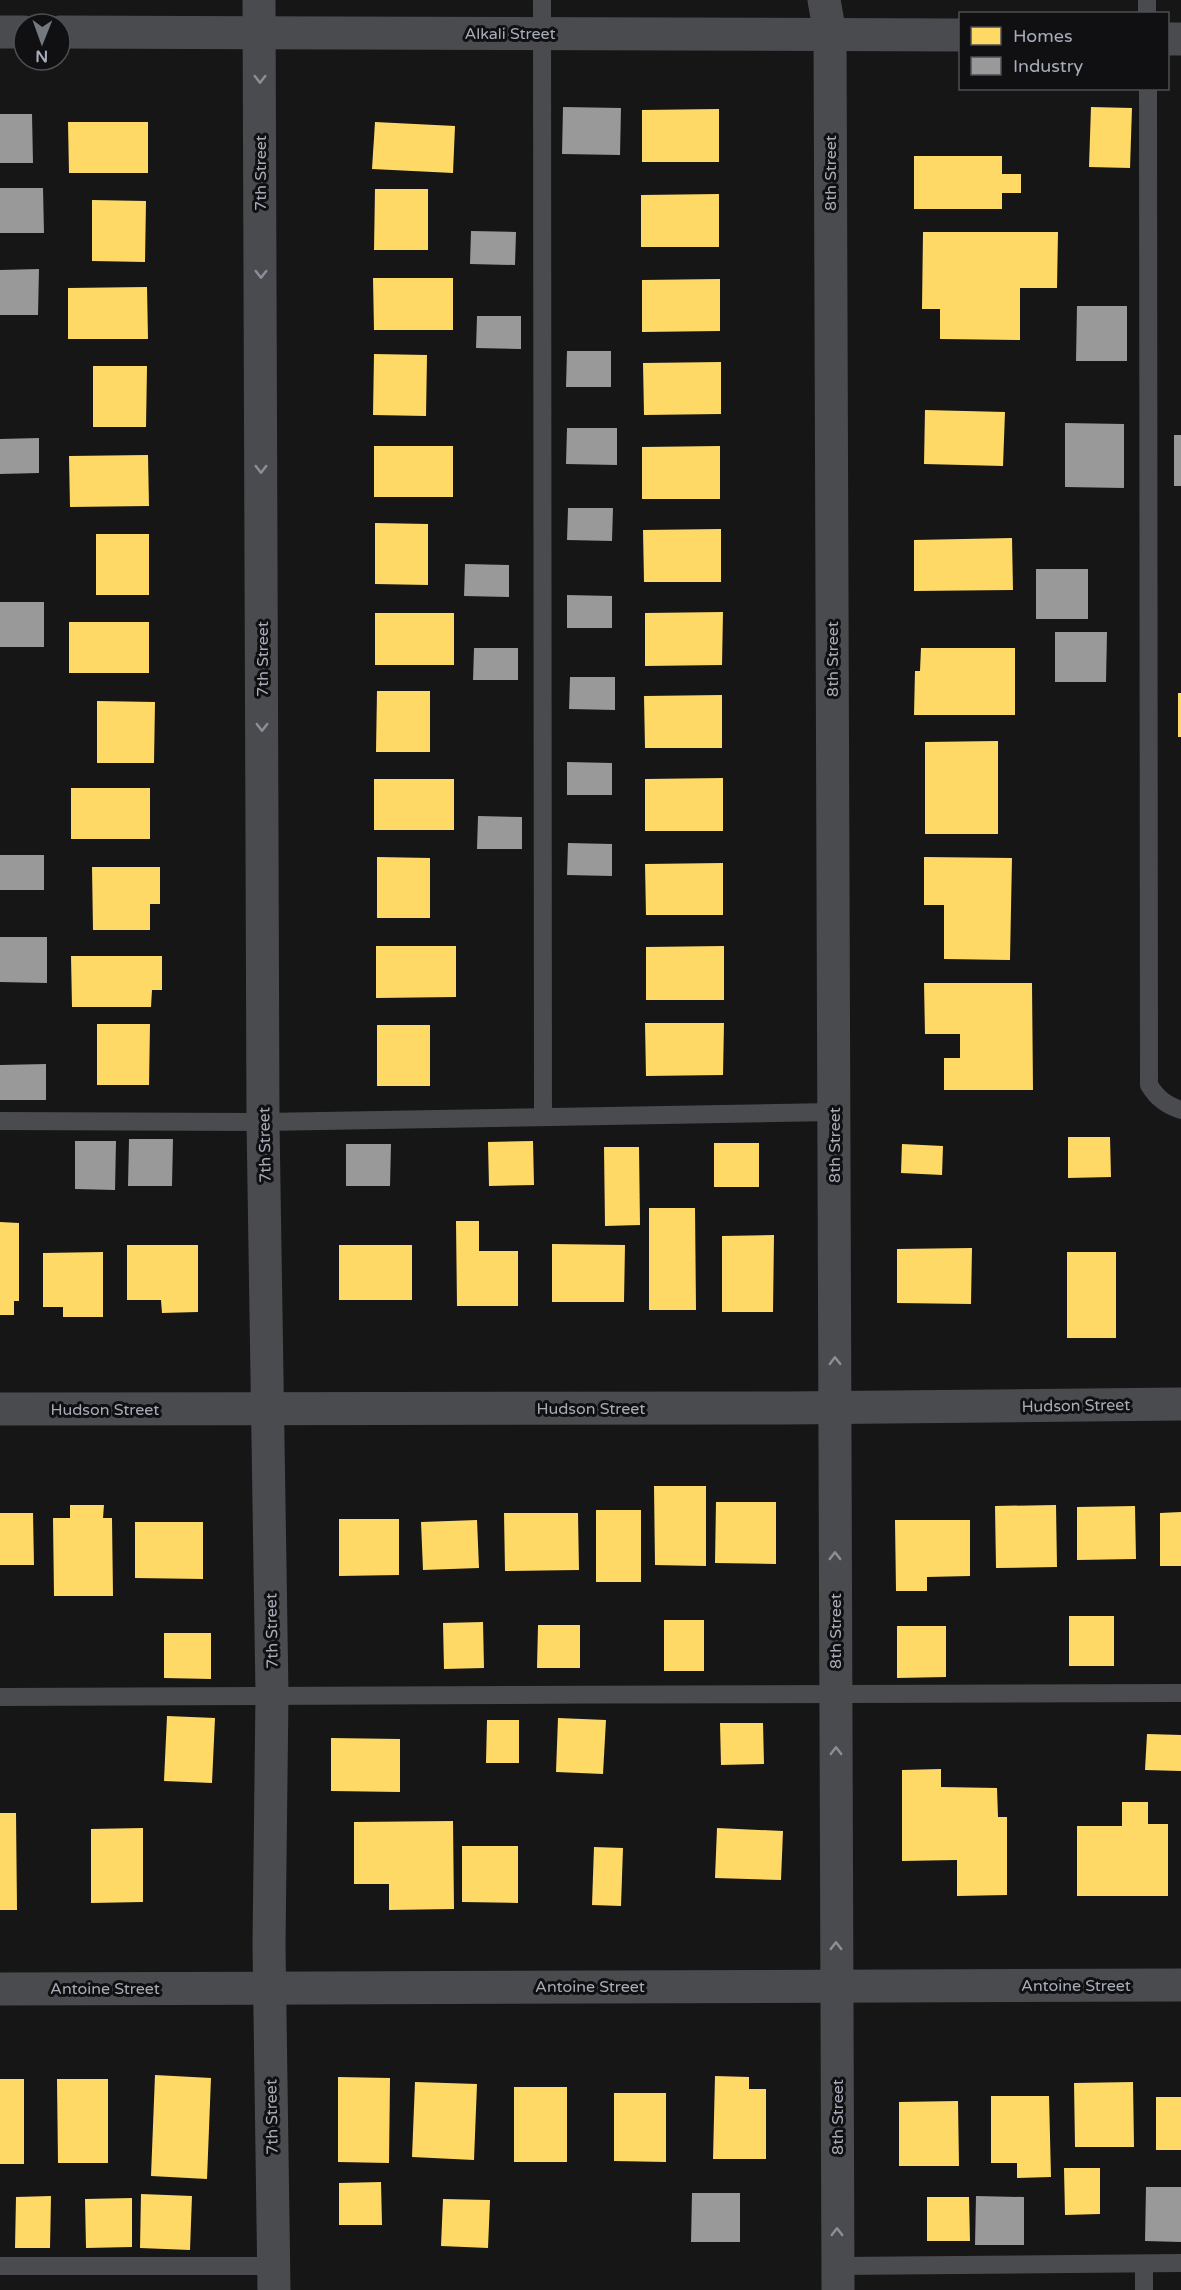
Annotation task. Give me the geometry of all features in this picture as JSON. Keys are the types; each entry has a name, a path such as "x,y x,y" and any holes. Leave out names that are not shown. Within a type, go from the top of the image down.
{"street":[{"name":"7th Street","path":"259,0 263,1122 272,1694 269,1987 274,2278"},
{"name":"8th Street","path":"824,0 830,34 838,2278"},
{"name":"Alkali Street","path":"72,32 959,35"},
{"name":"Hudson Street","path":"0,1409 1181,1404"},
{"name":"Antoine Street","path":"0,1989 1181,1985"}],"lane":[{"path":"542,0 543,1116"},
{"path":"1148,90 1149,1085 1156,1096 1168,1106 1181,1110"},
{"path":"0,1121 263,1122 833,1112"},
{"path":"0,1697 272,1694 836,1696 1181,1694"},
{"path":"838,2278 1181,2263"},
{"path":"1144,2264 1144,2290"},
{"path":"0,2266 274,2278"}],"building: Homes":[{"path":"1091,107 1132,108 1130,168 1089,167"},
{"path":"719,109 719,162 642,162 642,110"},
{"path":"68,122 148,122 148,173 69,173"},
{"path":"375,122 455,126 453,173 372,169"},
{"path":"914,156 1002,156 1002,174 1021,174 1021,193 1002,193 1002,209 914,209"},
{"path":"375,189 428,189 428,250 374,250"},
{"path":"719,194 719,247 641,247 641,195"},
{"path":"92,200 146,201 145,262 92,261"},
{"path":"923,232 1058,232 1057,288 1020,288 1020,340 940,339 940,309 922,309"},
{"path":"373,278 453,278 453,330 374,330"},
{"path":"720,279 720,331 642,332 642,280"},
{"path":"147,287 148,339 68,339 68,288"},
{"path":"374,354 427,355 426,416 373,415"},
{"path":"721,362 721,414 644,415 643,363"},
{"path":"93,366 147,366 146,427 93,427"},
{"path":"925,410 1005,412 1003,466 924,464"},
{"path":"374,446 453,446 453,497 374,497"},
{"path":"720,446 720,499 642,499 642,447"},
{"path":"148,455 149,506 70,507 69,456"},
{"path":"375,523 428,524 428,585 375,584"},
{"path":"721,529 721,582 644,582 643,530"},
{"path":"96,534 149,534 149,595 96,595"},
{"path":"1012,538 1013,590 914,591 914,540"},
{"path":"723,612 722,665 645,666 645,613"},
{"path":"375,613 454,613 454,665 375,665"},
{"path":"69,622 149,622 149,673 69,673"},
{"path":"921,648 1015,648 1015,715 914,715 915,671 920,671"},
{"path":"377,691 430,691 430,752 376,752"},
{"path":"1178,693 1181,693 1181,737 1178,737"},
{"path":"722,695 722,748 645,748 644,696"},
{"path":"97,701 155,702 154,763 97,763"},
{"path":"998,741 998,834 925,834 925,742"},
{"path":"723,778 723,831 645,831 645,779"},
{"path":"374,779 454,779 454,830 374,830"},
{"path":"71,788 150,788 150,839 71,839"},
{"path":"377,857 430,858 430,918 377,918"},
{"path":"924,857 1012,858 1010,960 944,959 944,905 924,905"},
{"path":"723,863 723,915 646,915 645,864"},
{"path":"92,867 160,867 160,904 150,904 150,930 93,930"},
{"path":"376,946 456,946 456,997 376,998"},
{"path":"724,946 724,1000 646,1000 646,947"},
{"path":"71,956 162,956 162,990 152,990 151,1007 72,1007"},
{"path":"924,983 1032,983 1033,1090 944,1090 944,1058 960,1058 960,1034 925,1034"},
{"path":"645,1023 724,1023 723,1075 646,1076"},
{"path":"97,1024 150,1024 149,1085 97,1085"},
{"path":"377,1025 430,1025 430,1086 377,1086"},
{"path":"1068,1137 1110,1137 1111,1177 1068,1178"},
{"path":"533,1141 534,1185 489,1186 488,1142"},
{"path":"714,1143 759,1143 759,1187 714,1187"},
{"path":"902,1144 943,1146 942,1175 901,1173"},
{"path":"604,1147 639,1147 640,1225 605,1226"},
{"path":"649,1208 695,1208 696,1310 649,1310"},
{"path":"456,1221 479,1221 479,1251 518,1251 518,1306 457,1306"},
{"path":"0,1222 19,1223 19,1301 14,1301 14,1315 0,1315"},
{"path":"774,1235 773,1312 722,1312 722,1236"},
{"path":"552,1244 625,1245 624,1302 552,1302"},
{"path":"127,1245 198,1245 198,1312 162,1313 161,1300 127,1300"},
{"path":"339,1245 412,1245 412,1300 339,1300"},
{"path":"972,1248 971,1304 897,1303 897,1249"},
{"path":"103,1252 103,1317 63,1317 63,1307 43,1307 43,1253"},
{"path":"1067,1252 1116,1252 1116,1338 1067,1338"},
{"path":"654,1486 706,1486 706,1566 655,1565"},
{"path":"716,1502 776,1502 776,1564 715,1563"},
{"path":"70,1505 104,1505 103,1518 112,1518 113,1596 54,1596 53,1518 70,1518"},
{"path":"1056,1505 1057,1567 996,1568 995,1506"},
{"path":"1135,1506 1136,1559 1077,1560 1077,1507"},
{"path":"596,1510 641,1510 641,1582 596,1582"},
{"path":"1181,1512 1181,1566 1160,1566 1160,1513"},
{"path":"0,1513 33,1513 34,1565 0,1565"},
{"path":"504,1513 578,1513 579,1570 505,1571"},
{"path":"339,1519 399,1519 399,1575 339,1576"},
{"path":"477,1520 479,1568 423,1570 421,1522"},
{"path":"895,1520 970,1520 970,1576 927,1577 927,1591 896,1591"},
{"path":"135,1522 203,1522 203,1579 135,1578"},
{"path":"1069,1616 1114,1616 1114,1666 1069,1666"},
{"path":"664,1620 704,1620 704,1671 664,1671"},
{"path":"483,1622 484,1668 444,1669 443,1623"},
{"path":"538,1625 580,1625 580,1668 537,1668"},
{"path":"897,1626 946,1626 946,1677 897,1678"},
{"path":"164,1633 211,1633 211,1679 164,1678"},
{"path":"167,1716 215,1718 212,1783 164,1781"},
{"path":"558,1718 606,1720 603,1774 556,1772"},
{"path":"487,1720 519,1720 519,1763 486,1763"},
{"path":"720,1723 763,1723 764,1764 721,1765"},
{"path":"1147,1734 1181,1735 1181,1771 1145,1770"},
{"path":"331,1738 400,1739 400,1792 331,1791"},
{"path":"941,1769 941,1787 997,1788 998,1817 1007,1817 1007,1895 957,1896 957,1860 902,1861 902,1770"},
{"path":"1122,1802 1148,1802 1148,1824 1168,1824 1168,1896 1077,1896 1077,1826 1122,1826"},
{"path":"0,1813 16,1813 17,1910 0,1910"},
{"path":"453,1821 454,1909 389,1910 389,1884 354,1884 354,1822"},
{"path":"143,1828 143,1902 91,1903 91,1829"},
{"path":"717,1828 783,1831 781,1880 715,1878"},
{"path":"462,1846 518,1846 518,1903 462,1902"},
{"path":"594,1847 623,1848 621,1906 592,1905"},
{"path":"155,2075 211,2078 207,2179 151,2176"},
{"path":"715,2076 749,2077 749,2089 766,2089 766,2159 713,2159"},
{"path":"338,2077 390,2078 389,2163 338,2162"},
{"path":"0,2079 24,2079 24,2164 0,2164"},
{"path":"57,2079 108,2079 108,2163 58,2163"},
{"path":"415,2082 477,2084 474,2160 412,2157"},
{"path":"1133,2082 1134,2147 1075,2147 1074,2083"},
{"path":"514,2087 567,2087 567,2162 514,2162"},
{"path":"614,2093 666,2093 666,2162 614,2161"},
{"path":"991,2096 1049,2096 1051,2177 1017,2178 1017,2163 991,2163"},
{"path":"1156,2097 1181,2097 1181,2150 1156,2150"},
{"path":"958,2101 959,2166 899,2166 899,2102"},
{"path":"1064,2168 1100,2168 1100,2214 1065,2215"},
{"path":"381,2182 382,2225 339,2225 339,2183"},
{"path":"141,2194 192,2196 190,2250 140,2248"},
{"path":"51,2196 50,2248 15,2248 16,2197"},
{"path":"927,2197 969,2197 970,2241 927,2241"},
{"path":"132,2198 132,2247 86,2248 85,2199"},
{"path":"443,2199 490,2200 488,2248 441,2246"}],"building: Industry":[{"path":"563,107 621,108 620,155 562,154"},
{"path":"0,114 32,114 33,163 0,163"},
{"path":"0,188 43,188 44,233 0,233"},
{"path":"471,231 516,232 515,265 470,264"},
{"path":"39,269 38,315 0,315 0,270"},
{"path":"1077,306 1127,306 1127,361 1076,361"},
{"path":"477,316 521,316 521,349 476,348"},
{"path":"567,351 611,351 611,387 566,387"},
{"path":"1065,423 1124,424 1124,488 1065,487"},
{"path":"567,428 617,428 617,465 566,464"},
{"path":"1174,435 1181,435 1181,486 1174,486"},
{"path":"39,438 39,473 0,474 0,439"},
{"path":"568,508 613,508 612,541 567,540"},
{"path":"465,564 509,565 509,597 464,596"},
{"path":"1036,569 1088,569 1088,619 1036,619"},
{"path":"567,595 612,596 612,628 567,628"},
{"path":"0,602 44,602 44,647 0,647"},
{"path":"1055,632 1107,632 1106,682 1055,682"},
{"path":"474,648 518,648 518,680 473,680"},
{"path":"570,677 615,677 615,710 569,709"},
{"path":"567,762 612,763 612,795 567,795"},
{"path":"478,816 522,817 522,849 477,849"},
{"path":"568,843 612,844 612,876 567,875"},
{"path":"0,855 44,855 44,890 0,890"},
{"path":"0,937 47,937 47,983 0,982"},
{"path":"46,1064 46,1100 0,1100 0,1065"},
{"path":"129,1139 173,1139 172,1186 128,1186"},
{"path":"75,1141 116,1141 115,1190 75,1189"},
{"path":"346,1144 391,1144 390,1186 346,1186"},
{"path":"1146,2187 1181,2187 1181,2242 1145,2241"},
{"path":"692,2193 740,2193 740,2242 691,2242"},
{"path":"976,2196 1024,2197 1024,2245 975,2245"}]}
